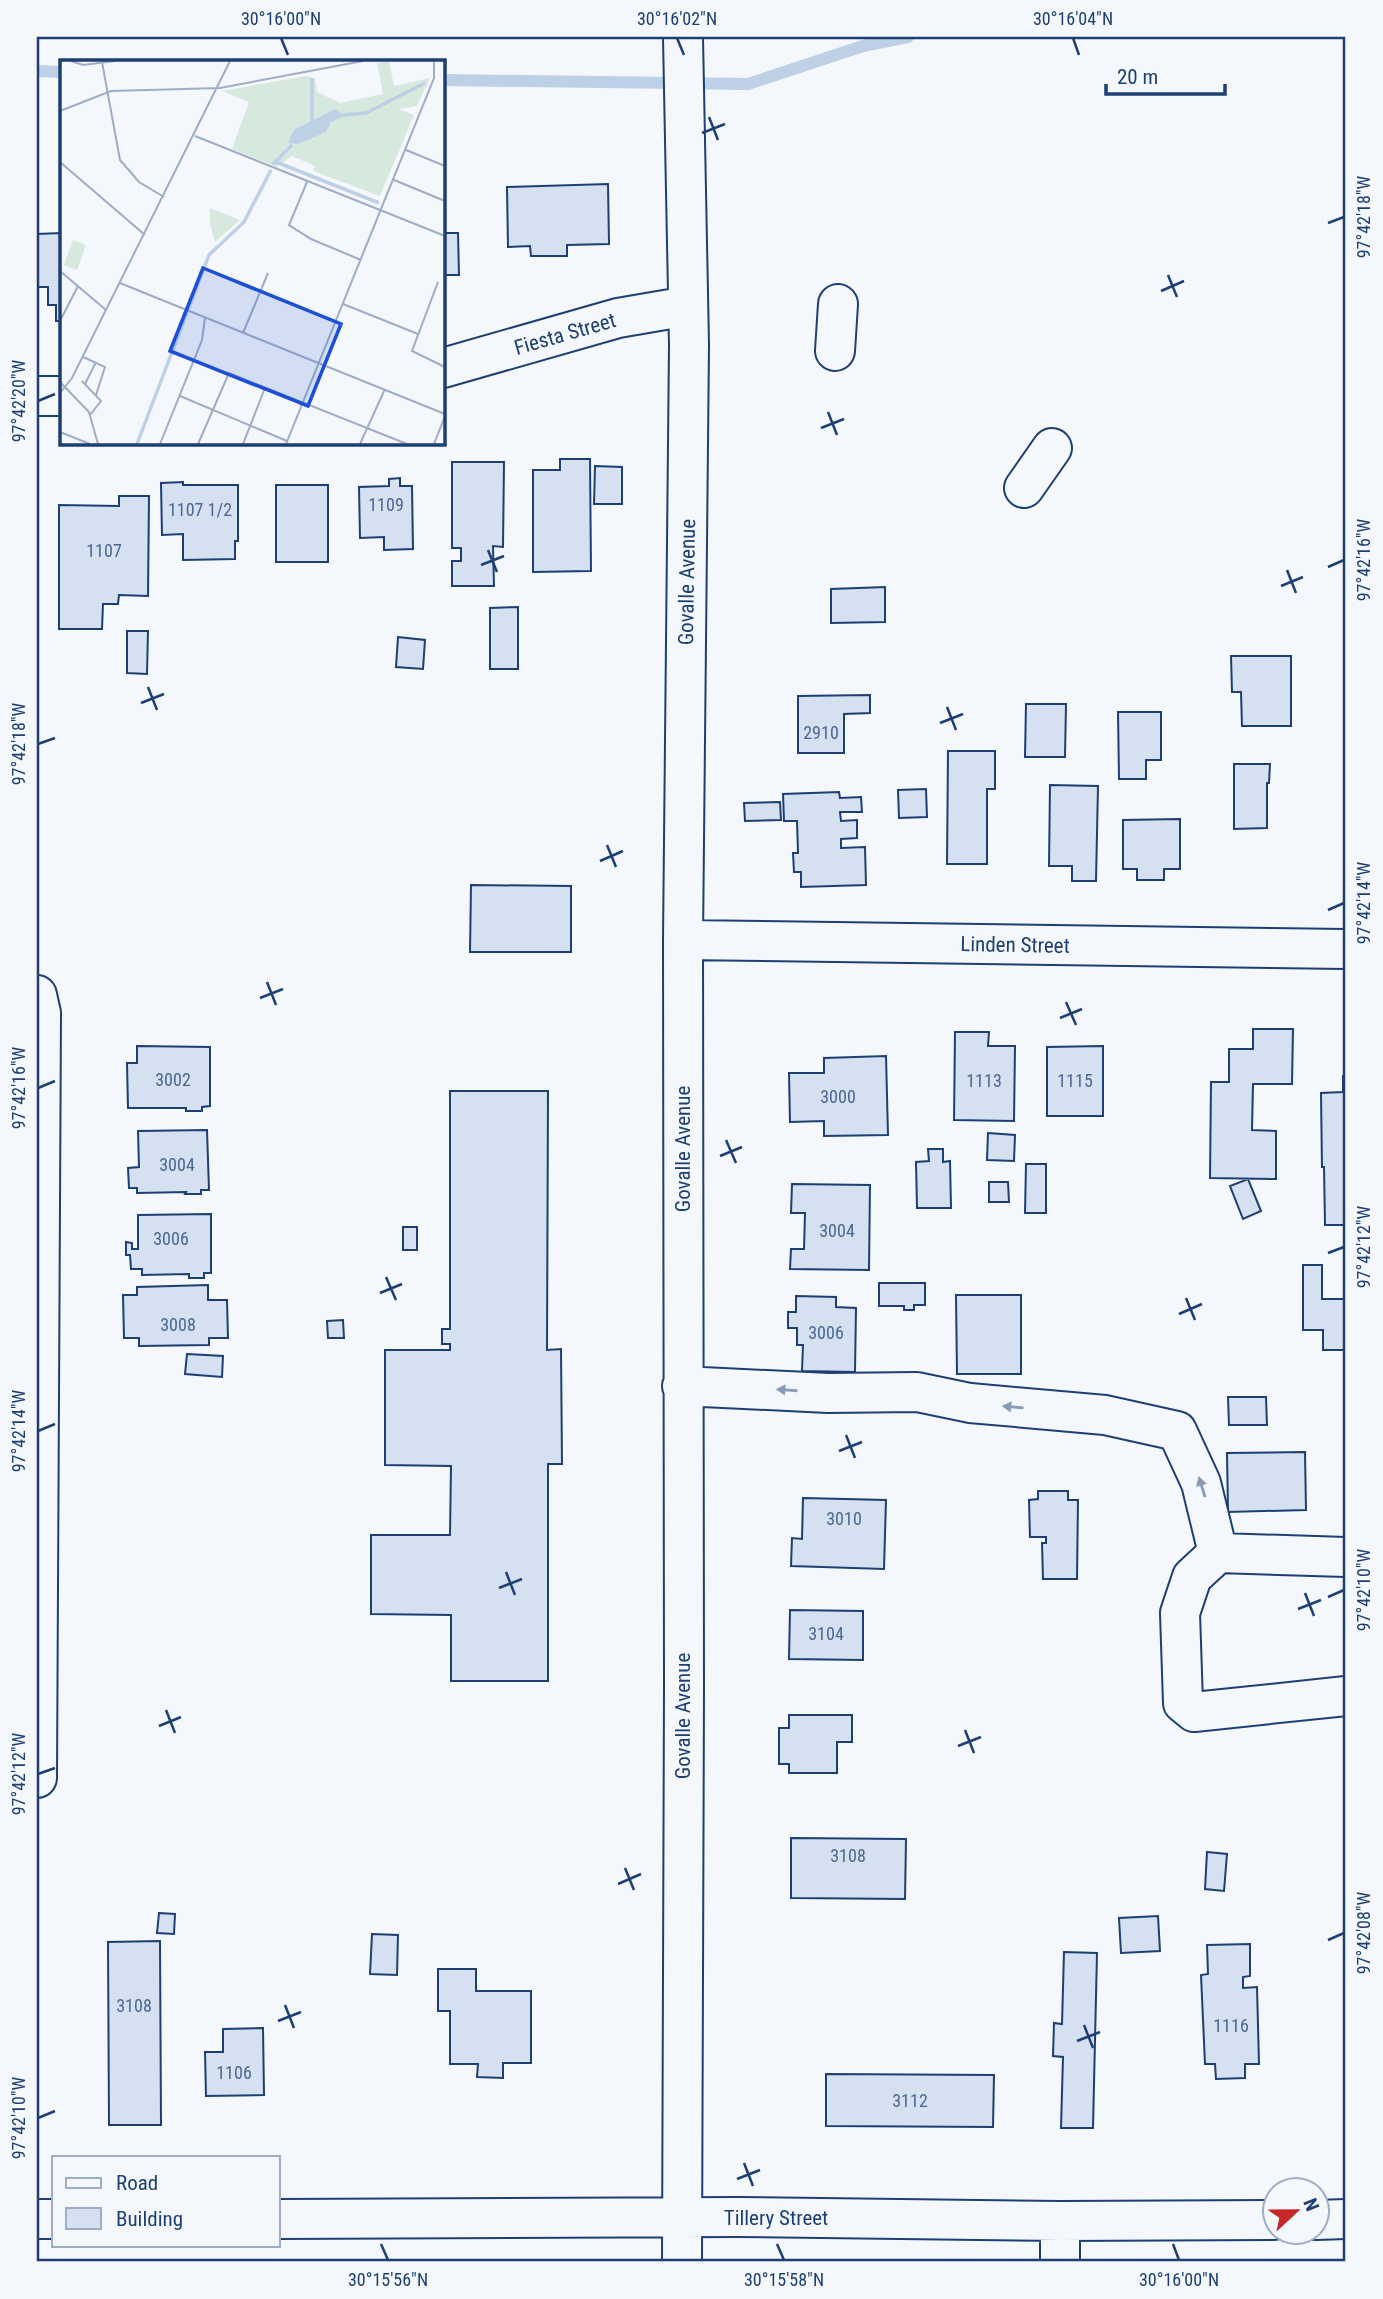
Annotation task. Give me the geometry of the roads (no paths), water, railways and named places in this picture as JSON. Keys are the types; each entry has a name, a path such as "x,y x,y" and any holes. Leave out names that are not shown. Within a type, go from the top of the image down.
{"street":[{"name":"Govalle Avenue","path":"682,2262 683,940 690,345 683,37"},
{"path":"835,351 838,304"},
{"name":"Fiesta Street","path":"444,368 618,318 688,306"},
{"path":"37,397 60,396"},
{"path":"1024,488 1052,448"},
{"name":"Linden Street","path":"683,940 1346,949"},
{"path":"37,995 41,1013 37,1778"},
{"path":"682,1386 828,1392 917,1392 970,1403 1105,1415 1177,1431 1202,1483 1218,1553"},
{"path":"1346,1557 1218,1553 1192,1577 1180,1613 1183,1703 1194,1712 1346,1696"},
{"name":"Tillery Street","path":"280,2219 738,2217 1060,2221 1260,2220"},
{"path":"1060,2221 1060,2262"}],"waterway":[{"path":"444,80 748,84 863,46 908,37"},
{"path":"37,71 60,72"}]}
